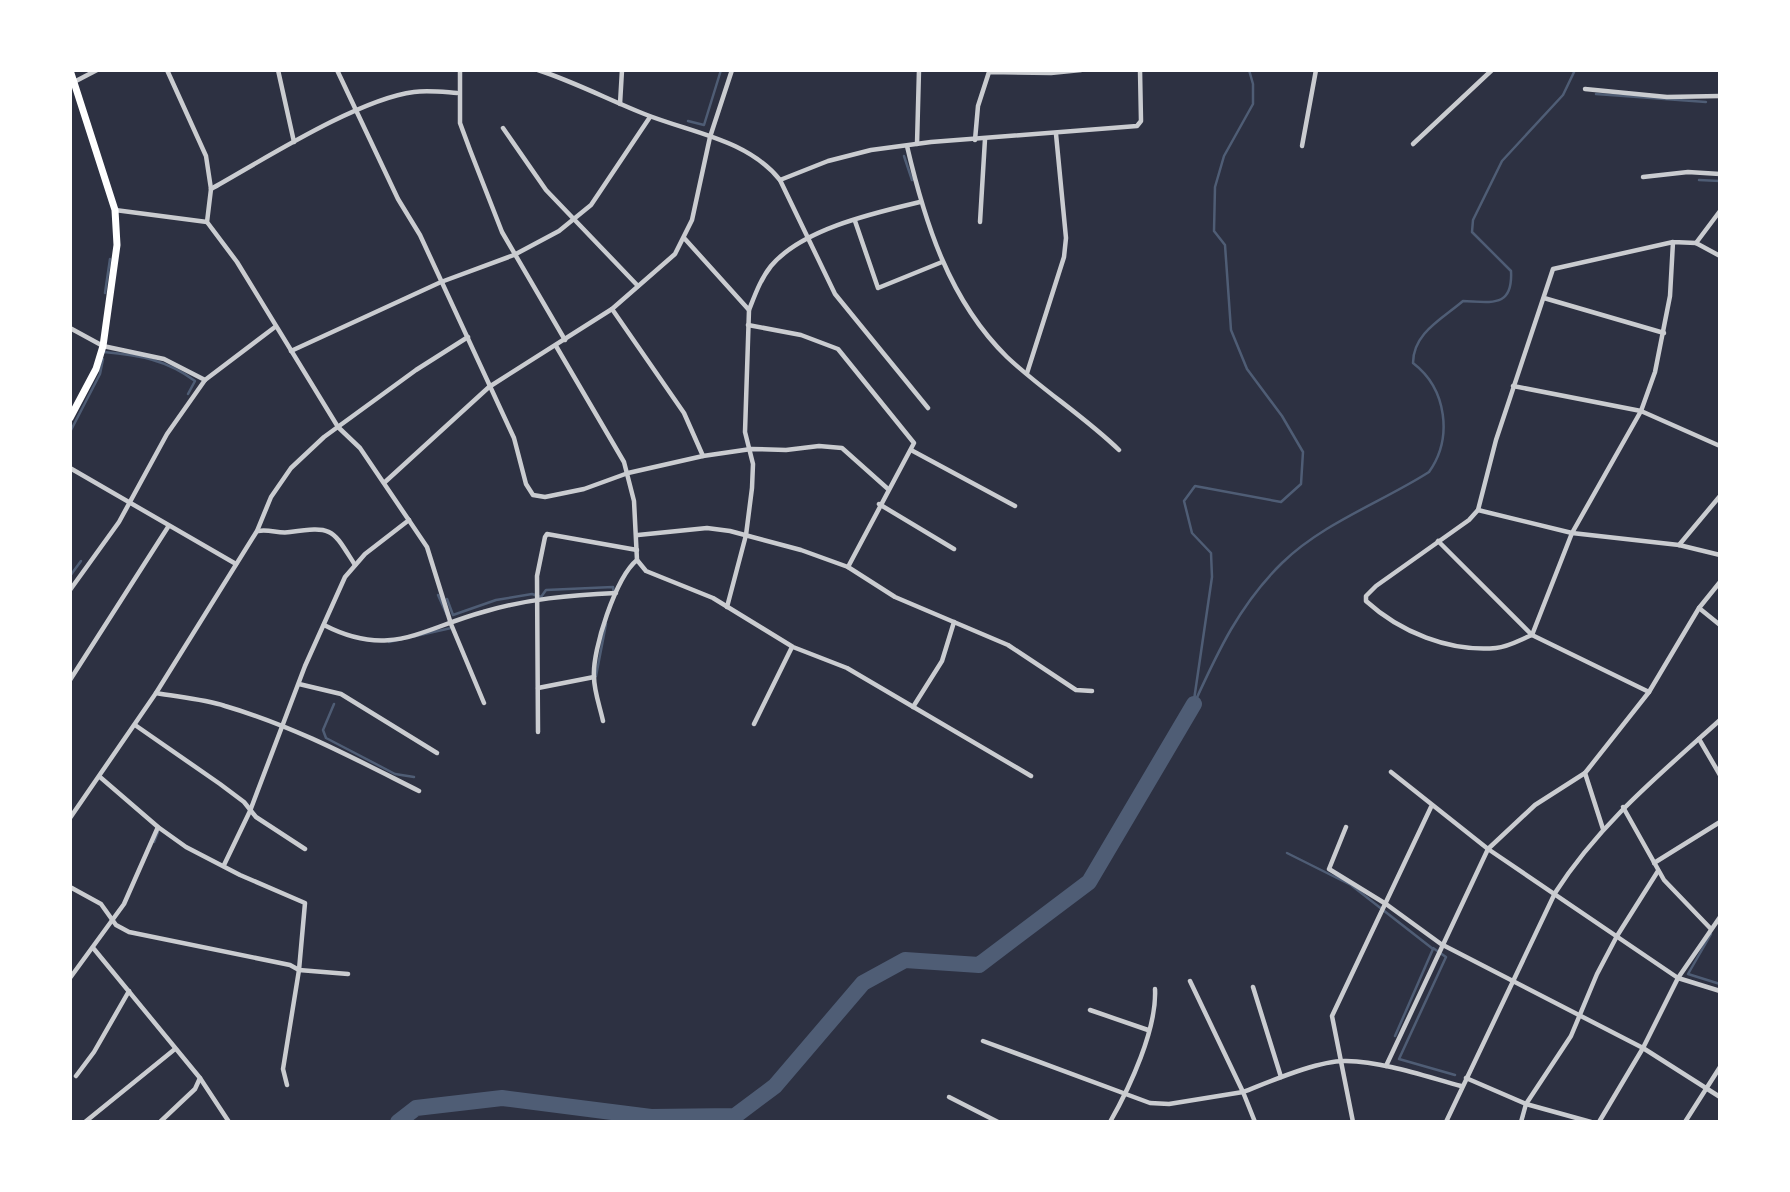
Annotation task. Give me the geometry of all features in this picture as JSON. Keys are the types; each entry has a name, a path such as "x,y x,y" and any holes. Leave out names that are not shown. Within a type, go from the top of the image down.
{"main road":[{"path":"70,70 115,210 117,245 103,346 96,369 70,418"}],"street":[{"path":"74,82 97,70"},
{"path":"167,70 197,131 211,188 207,222 237,262 338,427 360,448 427,547 451,624 484,703"},
{"path":"278,70 294,142"},
{"path":"337,70 468,337 514,438 526,484 533,495 545,497 584,489 628,473 703,456 751,449 842,447 888,489"},
{"path":"460,70 460,123 502,232 565,340"},
{"path":"538,70 650,117 710,136 748,152 769,167 780,180 842,305 928,408"},
{"path":"620,104 622,70"},
{"path":"385,482 489,387 612,309 675,254 685,239 710,136 732,70"},
{"path":"917,144 919,70"},
{"path":"975,140 978,106 989,72 1051,74 1081,70"},
{"path":"780,180 828,161 917,144 1056,134 1140,124 1140,70"},
{"path":"1302,146 1316,70"},
{"path":"1413,144 1492,70"},
{"path":"1586,89 1667,97 1720,96"},
{"path":"211,188 294,142 358,111 414,92 458,93"},
{"path":"291,351 441,282 514,254 573,222 591,205 650,117"},
{"path":"503,128 530,172 573,222 638,286"},
{"path":"1027,373 1063,257 1066,237 1056,134"},
{"path":"980,222 985,139"},
{"path":"907,146 920,202 942,262 978,326 1027,373 1087,419 1119,450"},
{"path":"1643,177 1688,172 1720,174"},
{"path":"727,607 746,535 752,488 751,449 745,432 748,325 749,310 761,281 782,255 808,239 855,221 920,202"},
{"path":"115,210 207,222"},
{"path":"1696,243 1720,211"},
{"path":"855,221 878,288 942,262"},
{"path":"685,239 749,310"},
{"path":"1673,242 1670,296 1655,372 1641,411 1572,533 1532,635 1495,648 1457,647 1389,621 1366,601 1376,586 1469,520 1478,510 1513,386 1551,271 1556,267 1673,242 1696,243 1720,256"},
{"path":"1544,298 1664,332"},
{"path":"612,309 684,413 703,456"},
{"path":"748,325 801,335 838,349 913,440 911,450 879,504 848,567"},
{"path":"70,590 129,504 167,434 205,380 275,327"},
{"path":"70,328 103,346 164,359 205,380"},
{"path":"70,818 156,693 257,531 271,497 291,468 338,427 468,337"},
{"path":"556,346 628,473 638,535 637,560 646,571 713,598 793,647 847,668 1031,776"},
{"path":"1513,386 1641,411 1720,446"},
{"path":"911,450 1015,506"},
{"path":"70,468 236,564"},
{"path":"1679,545 1720,496"},
{"path":"879,504 954,549"},
{"path":"1478,510 1572,533 1679,545 1720,555"},
{"path":"223,865 250,811 336,593 355,565 409,520"},
{"path":"70,680 168,527"},
{"path":"638,535 700,527 746,535 848,567 895,597 1008,645 1076,691 1092,691"},
{"path":"257,531 275,529 283,533 320,528 337,537 355,565"},
{"path":"538,732 537,576 547,534 637,550"},
{"path":"1438,541 1532,635 1649,692"},
{"path":"603,721 594,677 607,612 629,566 637,560"},
{"path":"1386,1066 1441,944 1489,849 1535,805 1585,774 1649,692 1699,608 1720,582"},
{"path":"324,625 347,636 376,642 409,639 485,611 537,597 616,593"},
{"path":"1699,608 1720,625"},
{"path":"913,707 942,661 954,622"},
{"path":"754,724 793,647"},
{"path":"538,688 594,677"},
{"path":"299,684 341,694 437,753"},
{"path":"156,693 222,705 348,754 419,791"},
{"path":"1446,1122 1555,893 1574,863 1623,807 1720,720"},
{"path":"135,725 220,784 244,802 250,811 305,849"},
{"path":"1699,739 1720,775"},
{"path":"1391,772 1431,807 1489,849 1678,978 1720,991"},
{"path":"1585,774 1603,829"},
{"path":"100,777 158,827 186,847 305,903 299,970 283,1069 287,1085"},
{"path":"1353,1122 1343,1060 1333,1031 1332,1016 1431,807"},
{"path":"1623,807 1658,870 1711,929"},
{"path":"1654,863 1720,822"},
{"path":"70,978 113,921 138,878 158,827"},
{"path":"1346,827 1329,869 1386,904 1441,944 1643,1048 1720,1097"},
{"path":"1521,1122 1526,1104 1562,1052 1617,936 1658,870"},
{"path":"70,887 101,904 113,921 129,932 290,965 299,970 348,974"},
{"path":"1599,1122 1643,1048 1678,978 1720,917"},
{"path":"94,948 200,1078 229,1122"},
{"path":"1190,982 1255,1122"},
{"path":"1253,988 1281,1077"},
{"path":"1110,1122 1126,1094 1155,1010 1155,989"},
{"path":"76,1076 94,1052 130,991"},
{"path":"1090,1010 1148,1030"},
{"path":"983,1041 1150,1103 1169,1104 1243,1092 1281,1077 1343,1060 1386,1066 1461,1086"},
{"path":"85,1122 174,1049"},
{"path":"1685,1122 1720,1067"},
{"path":"160,1122 195,1089 200,1078"},
{"path":"1466,1078 1526,1104 1591,1122"},
{"path":"949,1097 998,1122"}],"waterway":[{"path":"688,121 704,125 721,70"},
{"path":"1194,700 1212,577 1211,553 1192,533 1184,501 1195,486 1281,502 1301,484 1303,452 1282,416 1247,369 1231,330 1225,245 1214,231 1215,187 1224,156 1253,104 1253,84 1249,70"},
{"path":"1194,704 1221,647 1242,612 1282,563 1316,536 1429,472 1437,459 1443,414 1433,386 1413,363 1414,352 1423,335 1463,301 1491,302 1504,297 1508,291 1511,271 1472,232 1473,220 1502,161 1563,95 1575,70"},
{"path":"1596,94 1706,102"},
{"path":"904,156 912,180"},
{"path":"1699,180 1720,181"},
{"path":"105,293 110,259"},
{"path":"104,352 141,357 174,368 195,381 188,394"},
{"path":"70,432 100,374 103,359"},
{"path":"70,576 81,561"},
{"path":"447,599 453,615 496,600 532,594 541,597 546,590 613,587 614,594"},
{"path":"438,595 447,615"},
{"path":"596,676 606,624"},
{"path":"389,642 451,628"},
{"path":"334,704 323,730 326,738 395,774 414,777"},
{"path":"398,1122 416,1108 502,1098 651,1117 735,1116 775,1086 863,983 905,960 979,965 1089,882 1194,704"},
{"path":"154,842 158,832"},
{"path":"1287,853 1351,885 1433,949 1395,1036"},
{"path":"1711,934 1688,974 1720,984"},
{"path":"1433,948 1446,957 1399,1059 1455,1075"}]}
